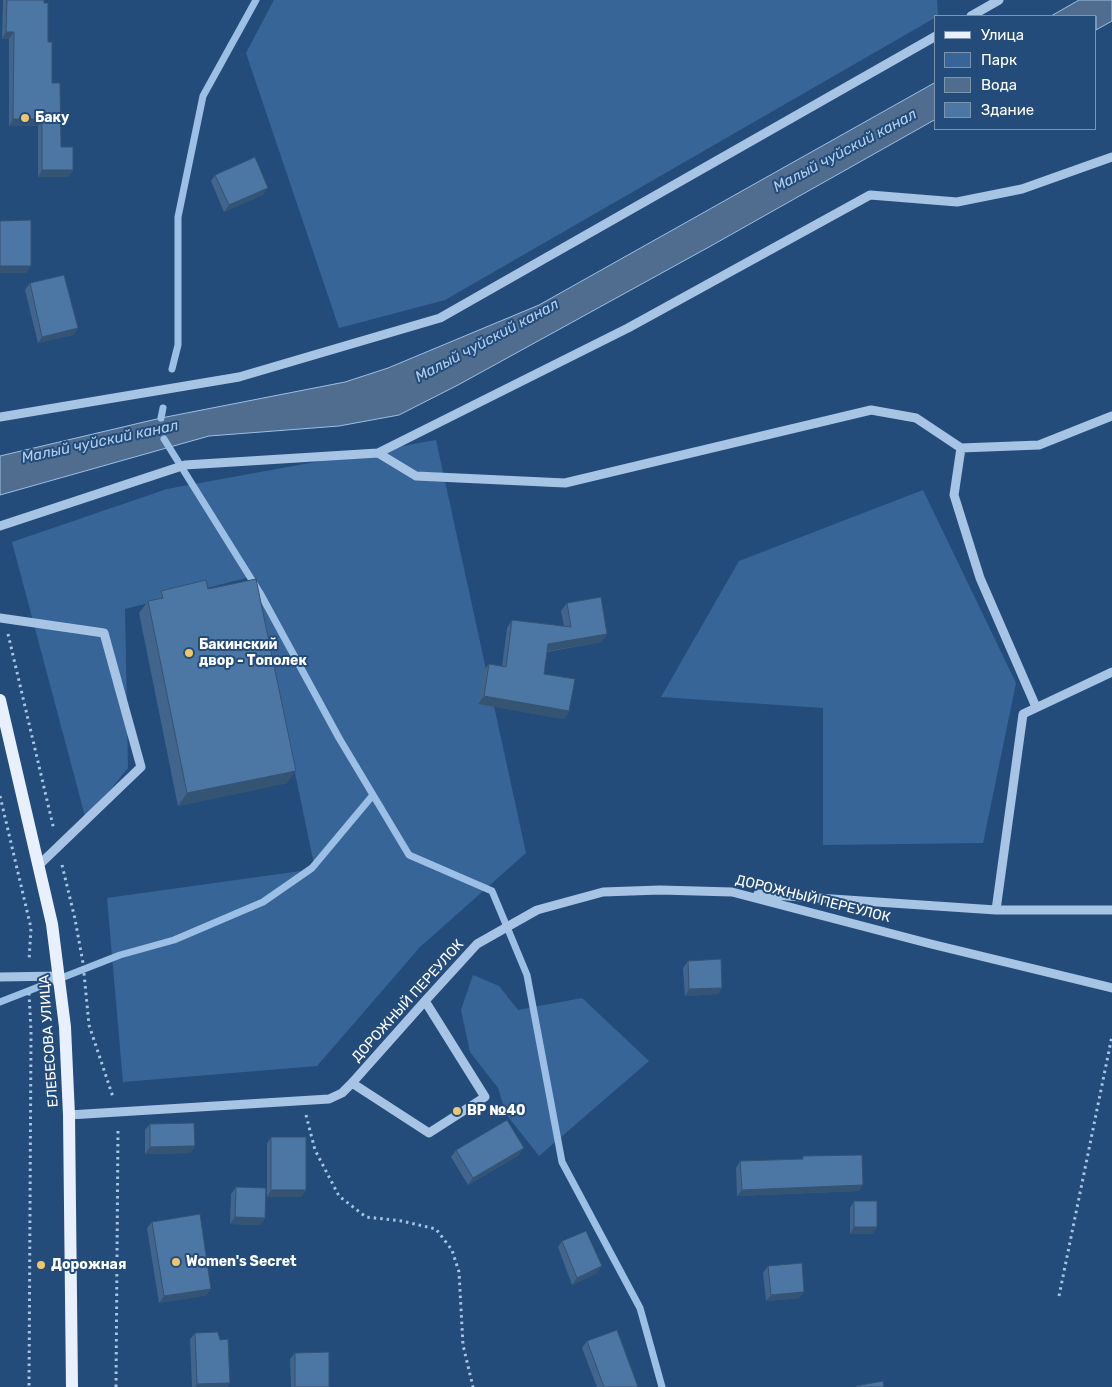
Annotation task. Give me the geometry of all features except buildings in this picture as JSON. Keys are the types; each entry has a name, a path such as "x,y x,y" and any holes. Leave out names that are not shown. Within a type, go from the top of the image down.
{"main road":[{"name":"ЕЛЕБЕСОВА УЛИЦА","path":"0,700 52,924 66,1027 69,1115 72,1387"}],"street":[{"path":"972,15 999,0"},
{"path":"0,417 239,377 440,318 934,37"},
{"path":"0,526 185,465 378,453 628,328 870,195 957,202 1022,188 1112,157"},
{"path":"378,453 416,476 565,483 871,410 916,418 961,448 1039,444 1112,416"},
{"path":"961,448 954,495 980,578 1036,707"},
{"path":"0,618 104,633 142,767 39,865"},
{"path":"996,910 1023,714 1112,672"},
{"name":"ДОРОЖНЫЙ ПЕРЕУЛОК","path":"69,1115 329,1099 342,1093 352,1083 477,944 537,910 603,892 660,890 732,892 931,944 1112,988"},
{"path":"732,892 996,910 1112,910"},
{"path":"0,977 60,976"},
{"path":"352,1083 429,1133 485,1097 425,1001"}],"path":[{"path":"0,796 31,928 28,977 31,1031 29,1387"},
{"path":"1059,1296 1112,1036"},
{"path":"302,1100 315,1150 339,1196 366,1217 402,1221 436,1229 452,1250 459,1272 463,1345 473,1387"}],"green space":[{"path":"274,0 937,0 938,15 934,15 934,18 445,300 339,328 246,53"},
{"path":"436,440 526,853 420,947 317,1066 123,1082 107,898 315,869 254,576 125,609 128,768 86,820 12,542 167,489"},
{"path":"923,490 1016,683 983,843 823,845 823,708 661,697 739,561"},
{"path":"473,975 499,986 518,1010 582,998 649,1061 539,1156 506,1114 498,1088 470,1052 461,1010"}],"water":[{"path":"1079,0 1112,0 1112,21 1097,29 1097,15 1053,15"},
{"name":"Малый чуйский канал","path":"934,83 934,120 709,247 458,385 399,415 339,426 209,436 0,495 0,456 161,418 345,382 388,368 539,305"}],"waterway":[{"path":"172,369 178,345 178,217 203,96 256,0"},
{"name":"Малый чуйский канал","path":"161,418 163,408"},
{"name":"Малый чуйский канал","path":"164,439 260,593 339,738 409,855 492,891 527,975 562,1162 640,1308 662,1387"},
{"path":"0,1002 120,955 174,940 263,902 312,868 373,795"}],"place":[{"name":"Баку","path":"25,118"},
{"name":"Бакинский двор - Тополек","path":"189,653"},
{"name":"BP №40","path":"457,1111"},
{"name":"Women's Secret","path":"176,1262"},
{"name":"Дорожная","path":"41,1265"}]}
